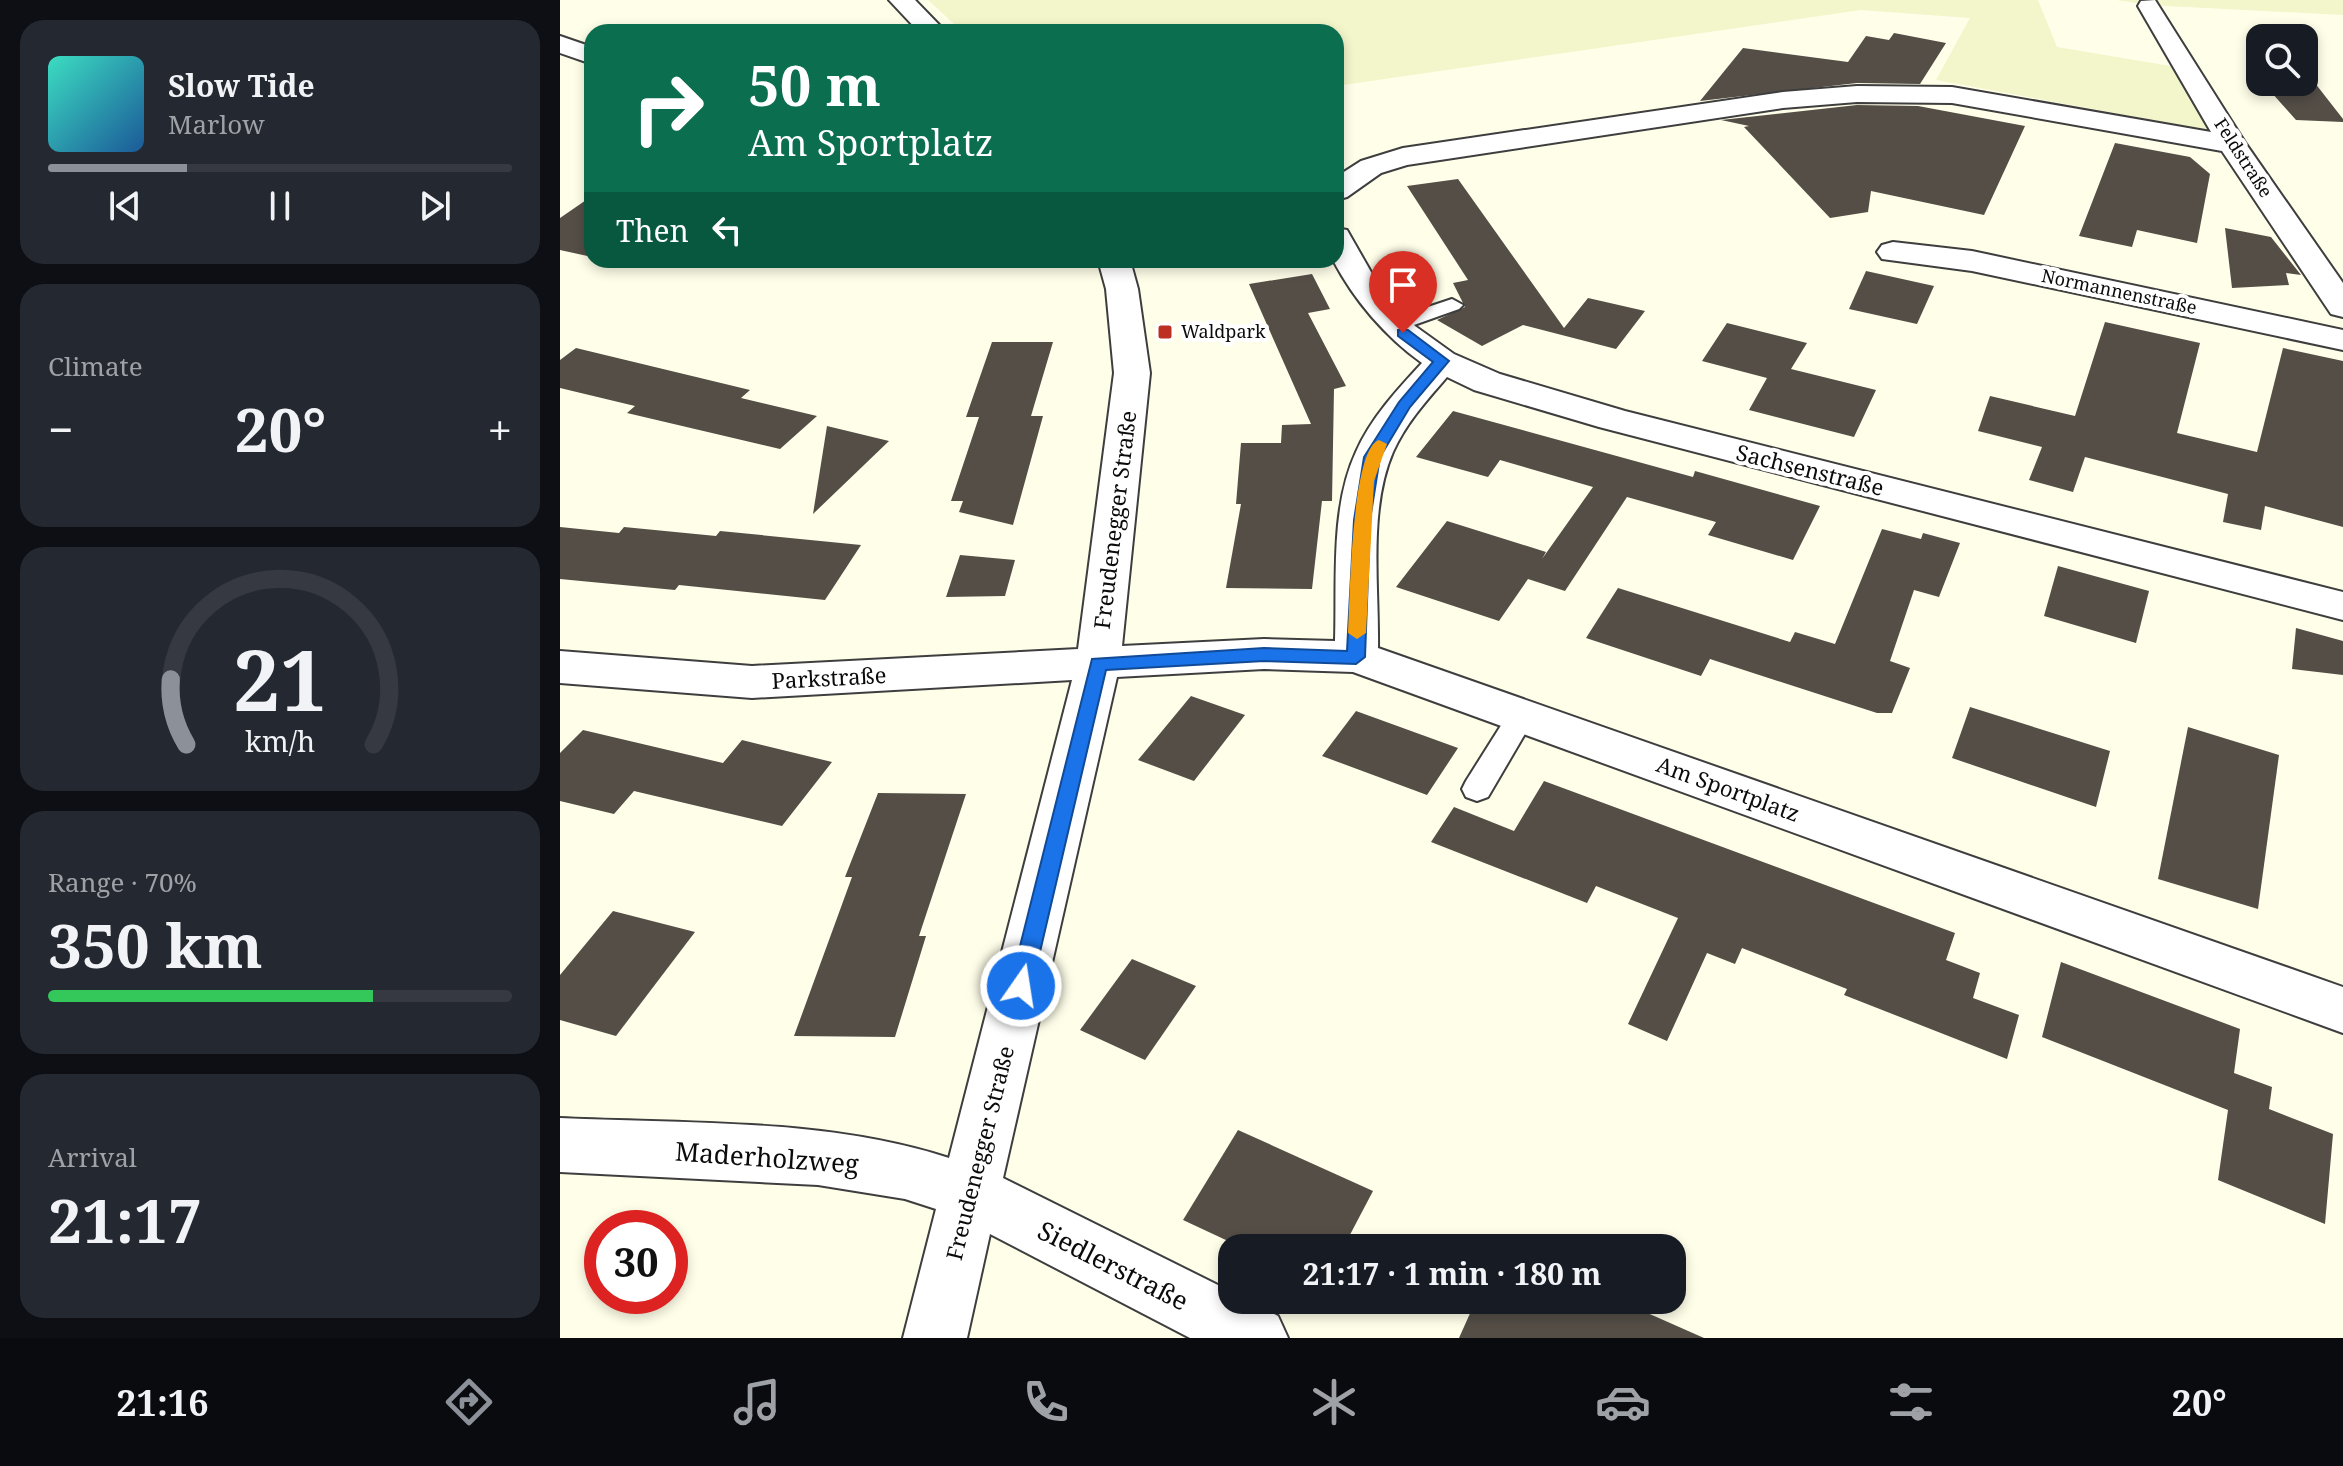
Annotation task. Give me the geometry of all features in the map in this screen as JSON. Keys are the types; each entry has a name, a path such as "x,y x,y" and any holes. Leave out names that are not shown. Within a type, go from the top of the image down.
{"street":[{"path":"901,0 925,24"},
{"name":"Feldstraße","path":"2150,6 2232,144 2343,307"},
{"path":"560,44 584,53"},
{"path":"1344,186 1371,167 1403,157 1783,100 1857,94 1952,95 2232,144"},
{"name":"Sachsenstraße","path":"1344,251 1357,275 1397,325 1442,361 1487,382 1612,419 2343,606"},
{"name":"Normannenstraße","path":"1893,252 1982,263 2343,340"},
{"name":"Freudenegger Straße","path":"935,1338 1098,664 1132,373 1122,289 1116,268"},
{"path":"1356,657 1362,520 1372,457 1404,405 1442,361"},
{"name":"Am Sportplatz","path":"1098,664 1264,654 1356,657 2343,1010"},
{"name":"Parkstraße","path":"560,667 752,682 1098,664"},
{"name":"Maderholzweg","path":"560,1145 818,1158 905,1171 971,1193"},
{"name":"Siedlerstraße","path":"971,1193 1256,1338"}],"lane":[{"path":"1397,325 1452,305"},
{"path":"1477,789 1522,715"}],"green space":[{"path":"928,0 2038,0 2057,47 2176,67 2213,131 1936,80 1970,18 1861,10 1344,85 1344,24 954,24"},
{"path":"2117,0 2343,0 2343,15 2148,5"}],"building":[{"path":"1894,33 1946,43 1920,84 1857,83 1700,101 1743,48 1848,62 1866,36 1889,40"},
{"path":"2318,87 2343,122 2296,120 2275,96 2318,96"},
{"path":"1857,105 1918,106 2025,126 1984,215 1871,191 1868,212 1830,218 1744,127 1749,126 1721,120"},
{"path":"2115,143 2190,157 2210,174 2197,243 2137,230 2132,247 2079,236"},
{"path":"1458,179 1564,328 1588,298 1645,311 1616,349 1523,325 1482,346 1437,320 1465,307 1453,283 1468,280 1407,186"},
{"path":"584,202 584,255 560,250 560,218"},
{"path":"2225,228 2271,237 2301,275 2286,273 2289,285 2232,288"},
{"path":"1866,271 1934,286 1917,324 1849,309"},
{"path":"1312,274 1330,309 1308,313 1346,386 1334,389 1332,501 1322,501 1312,589 1226,588 1241,504 1236,504 1241,443 1281,443 1282,425 1311,424 1249,284"},
{"path":"2105,322 2200,343 2177,433 2257,452 2283,348 2343,361 2343,527 2265,506 2261,530 2223,522 2228,494 2085,457 2073,492 2029,480 2042,447 1978,431 1990,396 2075,416"},
{"path":"1727,323 1807,343 1791,369 1876,390 1854,437 1749,410 1767,378 1702,361"},
{"path":"992,342 1053,342 1031,416 1043,416 1013,525 959,512 963,501 951,501 979,417 966,417"},
{"path":"576,348 750,390 741,398 817,416 780,449 627,413 635,406 560,388 560,360"},
{"path":"1453,411 1693,477 1695,471 1820,506 1793,560 1708,535 1716,522 1627,497 1565,591 1528,579 1499,621 1396,587 1447,521 1546,552 1542,559 1593,487 1500,460 1488,477 1416,457"},
{"path":"827,426 889,441 813,514"},
{"path":"560,527 619,533 624,527 716,536 720,531 861,545 825,600 679,585 675,590 560,579"},
{"path":"1882,529 1921,539 1923,533 1960,543 1939,597 1914,590 1890,661 1910,668 1892,713 1877,713 1710,659 1701,676 1586,638 1618,588 1790,642 1795,632 1835,644"},
{"path":"960,555 1015,560 1005,596 946,597"},
{"path":"2058,566 2149,591 2136,643 2044,616"},
{"path":"2296,628 2343,641 2343,675 2292,669"},
{"path":"1191,696 1245,715 1194,781 1138,760"},
{"path":"1970,707 2110,751 2096,807 1952,758"},
{"path":"1356,711 1458,748 1427,795 1322,756"},
{"path":"2188,727 2279,755 2258,909 2158,879"},
{"path":"583,730 723,763 742,740 832,762 782,826 634,791 614,814 560,801 560,753"},
{"path":"1544,781 1955,933 1946,960 1980,973 1973,998 2019,1015 2007,1059 1844,995 1847,989 1742,948 1735,964 1707,953 1667,1041 1628,1024 1678,918 1596,886 1587,903 1431,842 1454,807 1514,831"},
{"path":"878,793 966,794 919,936 926,936 895,1037 794,1036 852,877 845,877"},
{"path":"613,911 695,932 616,1036 560,1020 560,975"},
{"path":"1132,959 1196,986 1145,1060 1080,1030"},
{"path":"2061,962 2240,1029 2234,1073 2272,1087 2269,1109 2333,1134 2325,1224 2218,1180 2228,1110 2042,1037"},
{"path":"1238,1130 1373,1191 1350,1234 1218,1236 1183,1220"},
{"path":"1470,1314 1650,1314 1704,1338 1459,1338"}],"slow traffic":[{"path":"1357,633 1366,481 1379,444"}],"place":[{"name":"Waldpark","path":"1165,332"}],"route":[{"path":"1021,986 1098,664 1264,654 1356,657 1362,520 1372,457 1404,405 1442,361 1403,333"}]}
